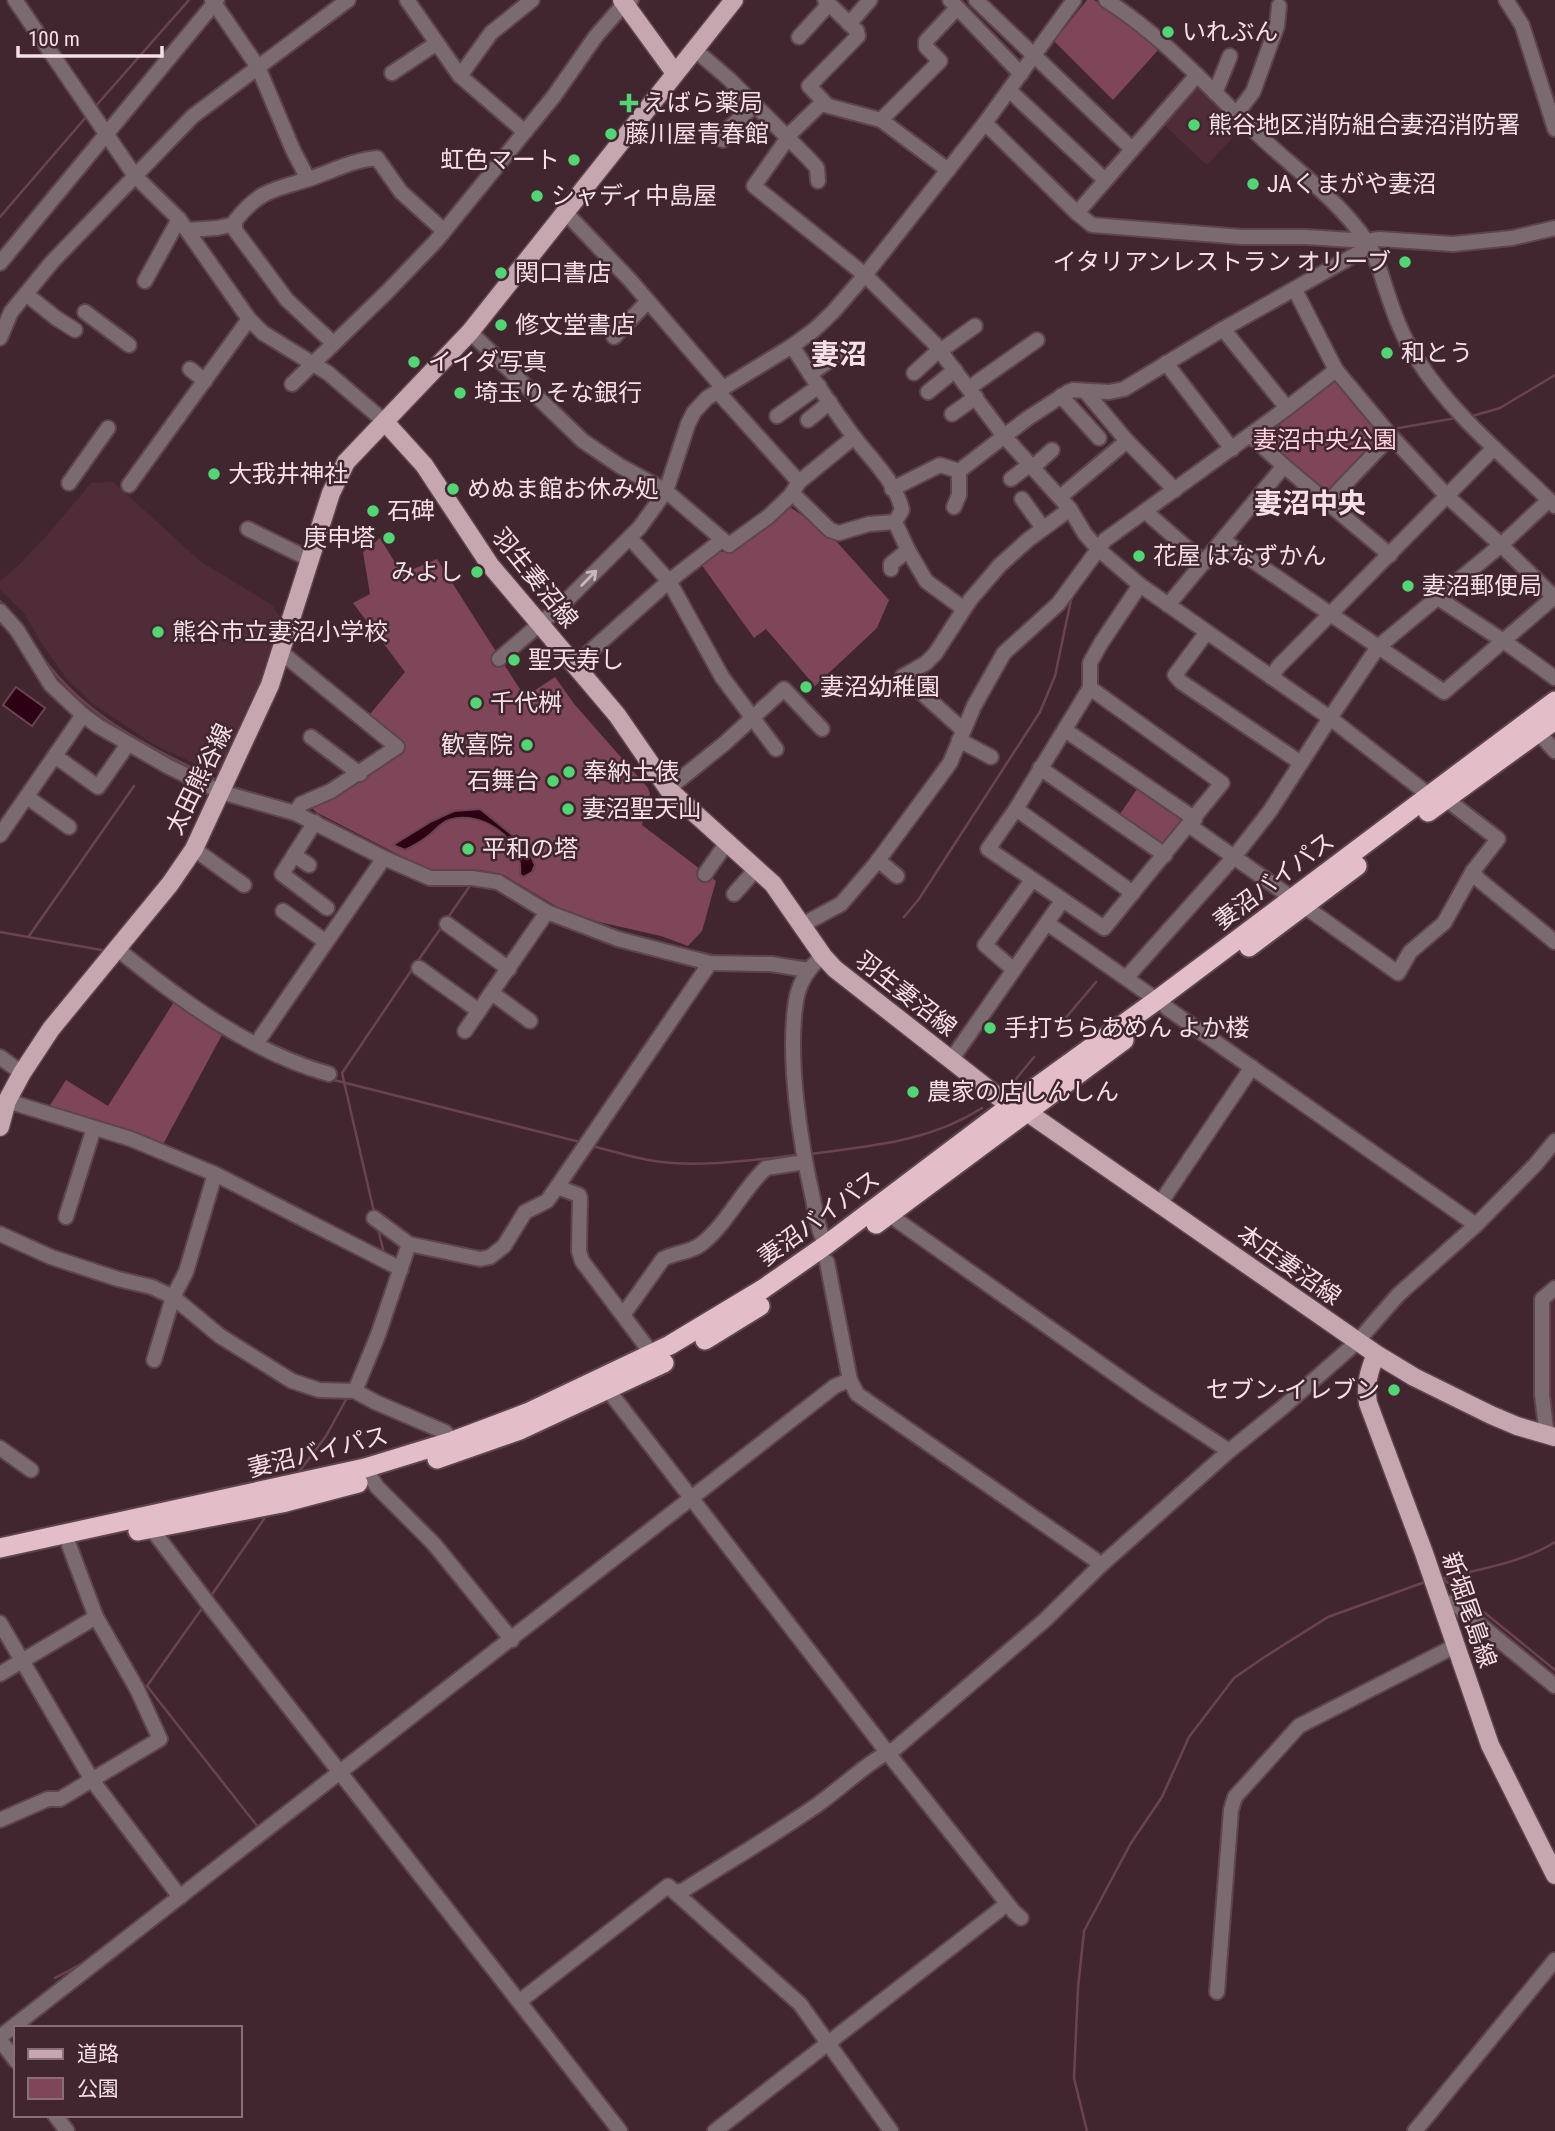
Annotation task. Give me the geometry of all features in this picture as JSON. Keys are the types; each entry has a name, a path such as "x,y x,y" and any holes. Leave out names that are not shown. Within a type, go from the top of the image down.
{"highway":[{"name":"妻沼バイパス","path":"367,1474 468,1450 520,1430 663,1363 735,1322 1438,797 1555,701"},
{"name":"妻沼バイパス","path":"1438,797 1555,720"},
{"name":"妻沼バイパス","path":"0,1548 151,1521 282,1503 527,1413 652,1354 827,1253 891,1213 1019,1109"},
{"name":"妻沼バイパス","path":"0,1562 151,1521"}],"main road":[{"path":"385,422 470,332 734,0"},
{"path":"626,1 675,73"},
{"name":"太田熊谷線","path":"3,1113 22,1073 51,1029 170,884 194,849 257,715 282,653 331,493 341,470 385,422"},
{"name":"羽生妻沼線","path":"385,422 418,457 482,555 617,715 668,789 773,884 823,956 851,984 1019,1109"},
{"name":"本庄妻沼線","path":"1019,1109 1376,1354 1414,1377 1491,1415 1551,1436"},
{"name":"新堀尾島線","path":"1376,1354 1368,1373 1368,1403 1490,1745 1555,1875"}],"street":[{"path":"15,0 135,176 183,225 249,319 263,333 313,363 348,389 385,422"},
{"path":"0,338 11,312 52,262 193,116 348,0"},
{"path":"407,0 460,76 525,132"},
{"path":"460,76 491,33 532,0"},
{"path":"849,24 870,0"},
{"path":"976,0 1132,149"},
{"path":"499,659 540,625 631,538 666,491 694,412 706,398 814,330 865,275 985,123 1074,0"},
{"path":"1106,0 1134,18 1320,188 1367,241 1374,253 1392,308 1416,358 1451,402 1494,448 1552,503 1378,648 1270,811 1234,857 1126,978"},
{"path":"1506,0 1522,25 1555,129"},
{"path":"0,263 215,1 258,67 308,179"},
{"path":"292,384 387,292 442,234 626,1"},
{"path":"799,37 827,2 857,31 858,36 809,86 826,104"},
{"path":"881,120 940,61 926,47 926,41 955,3 1021,74"},
{"path":"1237,113 1253,92 1277,26 1279,6"},
{"path":"392,73 437,43"},
{"path":"694,49 789,137 817,168 818,181"},
{"path":"1215,93 1230,56"},
{"path":"1077,213 1197,75"},
{"path":"1009,90 1105,180"},
{"path":"723,140 729,128 755,104"},
{"path":"948,170 881,120 821,104 789,137 754,186 865,275 907,316 940,351 1004,436 1070,509 1094,546 1140,585 1498,839 1473,871 1444,923 1410,952 1398,973 1234,857 1192,822 1065,730"},
{"path":"985,123 1092,225 1242,237 1367,241 1379,239 1438,244 1478,243 1555,228"},
{"path":"333,343 287,300 235,230 235,221 244,211 263,195 352,161 377,158 401,192 442,229 442,234"},
{"path":"566,213 648,301 830,530 839,533 869,524 895,522"},
{"path":"183,225 217,228 235,224"},
{"path":"145,281 183,225"},
{"path":"959,471 1061,396 1073,390 1109,392 1124,389 1223,329 1360,252 1367,241"},
{"path":"1224,541 1444,692 1554,597 1447,496 1391,436 1336,370 1295,290"},
{"path":"26,294 75,330"},
{"path":"614,337 648,301"},
{"path":"85,312 129,345"},
{"path":"896,328 907,316"},
{"path":"129,485 249,319"},
{"path":"914,373 975,326"},
{"path":"1223,329 1287,408"},
{"path":"470,332 583,441 666,491 729,545 769,516 796,488 854,437"},
{"path":"952,414 972,392 1037,340"},
{"path":"792,346 854,437 880,468 902,510 895,522"},
{"path":"777,416 846,349"},
{"path":"1166,363 1232,449"},
{"path":"190,369 205,381"},
{"path":"928,392 955,370"},
{"path":"802,925 841,904 866,885 878,860 950,763 974,706 1004,653 1058,604 1094,546 1146,512 1336,370"},
{"path":"1085,391 1128,442 1175,490"},
{"path":"1061,396 1099,438"},
{"path":"808,420 830,402"},
{"path":"69,483 107,428"},
{"path":"1250,435 1390,555"},
{"path":"1327,503 1391,436"},
{"path":"1060,497 1128,442"},
{"path":"1271,677 1494,448"},
{"path":"1011,479 1052,450"},
{"path":"892,489 940,465 959,471"},
{"path":"1168,605 1284,466"},
{"path":"954,507 959,495 959,471"},
{"path":"1022,499 1043,528"},
{"path":"991,757 961,735 904,676 926,663 935,654 964,609 1000,565 1070,509"},
{"path":"1146,512 1203,563"},
{"path":"895,522 908,550 931,586 964,609"},
{"path":"248,528 311,560"},
{"path":"631,538 669,582 722,677 776,749"},
{"path":"575,664 722,540"},
{"path":"891,569 891,564 908,550"},
{"path":"1090,688 1222,783 1104,928 988,849 1016,809 1090,688 1090,663 1140,585"},
{"path":"1438,598 1555,678"},
{"path":"0,611 17,630 51,685 83,715 169,767 298,809 315,822 384,858 430,878 472,878 498,882 547,912 618,939 710,963 771,964 808,970"},
{"path":"1207,632 1175,676 1301,763"},
{"path":"282,653 397,747 360,774 298,809"},
{"path":"668,789 725,743 784,689 822,729"},
{"path":"0,835 83,715"},
{"path":"1538,732 1555,751"},
{"path":"311,737 360,774"},
{"path":"55,756 98,787 128,744"},
{"path":"1040,768 1165,855"},
{"path":"27,797 69,827"},
{"path":"1016,809 1133,893"},
{"path":"315,822 282,874 327,908"},
{"path":"705,874 728,841"},
{"path":"194,849 244,885"},
{"path":"294,855 309,865"},
{"path":"256,1044 384,858"},
{"path":"878,860 897,876"},
{"path":"734,894 757,868"},
{"path":"1473,871 1478,879 1555,942"},
{"path":"1014,970 985,945 1032,880"},
{"path":"951,1059 1062,901"},
{"path":"283,911 326,942"},
{"path":"465,1031 547,912"},
{"path":"1047,923 1476,1225"},
{"path":"447,924 509,969"},
{"path":"116,948 202,1011 256,1044 288,1061 329,1074"},
{"path":"823,956 808,970 797,998 793,1028 798,1108 804,1162 827,1253 850,1380 857,1394 1094,1559 1100,1566"},
{"path":"374,1218 409,1244 480,1259 490,1257 509,1240 524,1212 547,1201 710,963"},
{"path":"419,968 479,1011"},
{"path":"492,993 530,1021"},
{"path":"0,1057 22,1073"},
{"path":"1159,1205 1252,1067"},
{"path":"3,1113 94,1128 131,1139 215,1174 401,1269"},
{"path":"66,1217 94,1128"},
{"path":"676,1892 684,1890 800,1817 896,1748 1045,1620 1100,1566 1229,1451 1357,1342 1398,1295 1476,1225 1535,1166 1555,1141"},
{"path":"623,1315 663,1259 691,1250 705,1241 766,1168 804,1162"},
{"path":"154,1360 173,1297 186,1272 215,1174"},
{"path":"557,1187 579,1195 579,1251 582,1261 652,1354"},
{"path":"891,1213 920,1237 1229,1451"},
{"path":"0,1234 51,1257 152,1287 173,1297 220,1336 292,1381 319,1390 355,1391 445,1432 453,1441"},
{"path":"355,1391 379,1335 409,1244"},
{"path":"1551,1436 1542,1395 1542,1299 1555,1288"},
{"path":"16,2026 835,1386 850,1380"},
{"path":"608,1390 887,1752 1021,1918"},
{"path":"0,1448 31,1470"},
{"path":"367,1474 434,1544 512,1640"},
{"path":"151,1521 211,1606 620,2131"},
{"path":"0,1820 48,1799 60,1799 160,1738 137,1689 96,1617 69,1545"},
{"path":"1440,1601 1455,1604 1555,1686"},
{"path":"0,1674 96,1617"},
{"path":"0,1623 92,1780 180,1897"},
{"path":"1217,1992 1231,1810 1235,1797 1299,1726 1455,1646"},
{"path":"520,2001 668,1886 800,2004 891,2131"},
{"path":"715,2131 1007,1904"},
{"path":"1415,2131 1555,1960"},
{"path":"14,2028 0,2039 14,2058"}],"shaded area":[{"path":"1199,83 1244,125 1207,165 1162,123"},
{"name":"熊谷市立妻沼小学校","path":"113,482 200,561 272,605 284,623 268,669 221,776 155,745 93,704 66,678 24,613 0,590 0,581 50,532 91,483"},
{"path":"16,687 45,708 32,726 3,705"},
{"path":"480,809 527,847 535,865 532,872 523,877 515,849 508,839 487,823 474,819 446,821 423,840 405,850 393,845 454,811"},
{"path":"1555,1294 1555,1427 1549,1426 1547,1302"}],"green space":[{"path":"1087,0 1094,0 1133,23 1160,48 1113,100 1054,41"},
{"name":"妻沼中央公園","path":"1334,380 1387,436 1327,499 1261,440"},
{"path":"788,506 828,532 889,600 877,628 815,686 766,629 754,638 701,564 714,552 725,552"},
{"path":"380,538 402,574 437,559 523,694 528,695 555,677 575,705 648,788 650,794 642,825 716,881 702,931 688,946 661,936 599,922 559,908 504,875 481,870 426,869 316,812 310,806 368,775 402,749 366,719 405,672 353,603 370,594 363,552"},
{"path":"1139,786 1188,820 1162,849 1118,817"},
{"path":"174,1002 223,1033 161,1148 47,1110 66,1080 108,1106"}],"waterway":[{"path":"94,108 189,0"},
{"path":"0,217 87,116"},
{"path":"1469,417 1500,408 1555,375"},
{"path":"1393,429 1456,418"},
{"path":"1266,433 1281,428 1359,435 1380,431"},
{"path":"1108,547 1136,526"},
{"path":"904,917 919,899 1040,712 1055,676 1072,595"},
{"path":"0,601 17,619"},
{"path":"34,645 71,690 92,709 139,740 217,780"},
{"path":"29,936 134,786"},
{"path":"229,786 293,805"},
{"path":"331,823 394,855"},
{"path":"513,883 532,894"},
{"path":"447,919 469,887"},
{"path":"417,962 443,925"},
{"path":"611,929 645,939"},
{"path":"0,932 107,951"},
{"path":"689,950 716,956"},
{"path":"751,957 808,961"},
{"path":"374,1212 342,1073 413,968"},
{"path":"1058,1027 1096,982"},
{"path":"1016,1079 1034,1057"},
{"path":"330,1079 580,1142"},
{"path":"810,1154 899,1141 941,1128 982,1108"},
{"path":"592,1146 639,1158 689,1164 797,1155"},
{"path":"378,1229 384,1253"},
{"path":"299,1472 326,1436 348,1396"},
{"path":"211,1596 266,1516"},
{"path":"1439,1579 1514,1561 1555,1542"},
{"path":"1442,1578 1555,1670"},
{"path":"1087,2131 1074,2078 1078,1988 1084,1931 1131,1843 1162,1797 1189,1737 1234,1678 1263,1658 1328,1617 1425,1582"},
{"path":"203,1607 147,1686 258,1827 246,1837"},
{"path":"55,1978 83,1963"}],"place":[{"name":"いれぶん","path":"1168,32"},
{"name":"えばら薬局","path":"629,103"},
{"name":"熊谷地区消防組合妻沼消防署","path":"1194,125"},
{"name":"藤川屋青春館","path":"611,134"},
{"name":"虹色マート","path":"574,160"},
{"name":"JAくまがや妻沼","path":"1253,184"},
{"name":"シャディ中島屋","path":"537,196"},
{"name":"イタリアンレストラン オリーブ","path":"1405,262"},
{"name":"関口書店","path":"501,273"},
{"name":"修文堂書店","path":"501,325"},
{"name":"和とう","path":"1387,353"},
{"name":"イイダ写真","path":"414,362"},
{"name":"埼玉りそな銀行","path":"460,393"},
{"name":"大我井神社","path":"214,474"},
{"name":"めぬま館お休み処","path":"453,489"},
{"name":"石碑","path":"373,511"},
{"name":"庚申塔","path":"389,538"},
{"name":"花屋 はなずかん","path":"1139,556"},
{"name":"みよし","path":"477,572"},
{"name":"妻沼郵便局","path":"1408,586"},
{"name":"熊谷市立妻沼小学校","path":"158,632"},
{"name":"聖天寿し","path":"514,660"},
{"name":"妻沼幼稚園","path":"806,687"},
{"name":"千代桝","path":"476,703"},
{"name":"歓喜院","path":"527,745"},
{"name":"奉納土俵","path":"569,772"},
{"name":"石舞台","path":"553,781"},
{"name":"妻沼聖天山","path":"568,809"},
{"name":"平和の塔","path":"468,849"},
{"name":"手打ちらあめん よか楼","path":"990,1028"},
{"name":"農家の店しんしん","path":"913,1092"},
{"name":"セブン-イレブン","path":"1394,1390"}],"district":[{"name":"妻沼","path":"839,354"},
{"name":"妻沼中央","path":"1310,503"}]}
